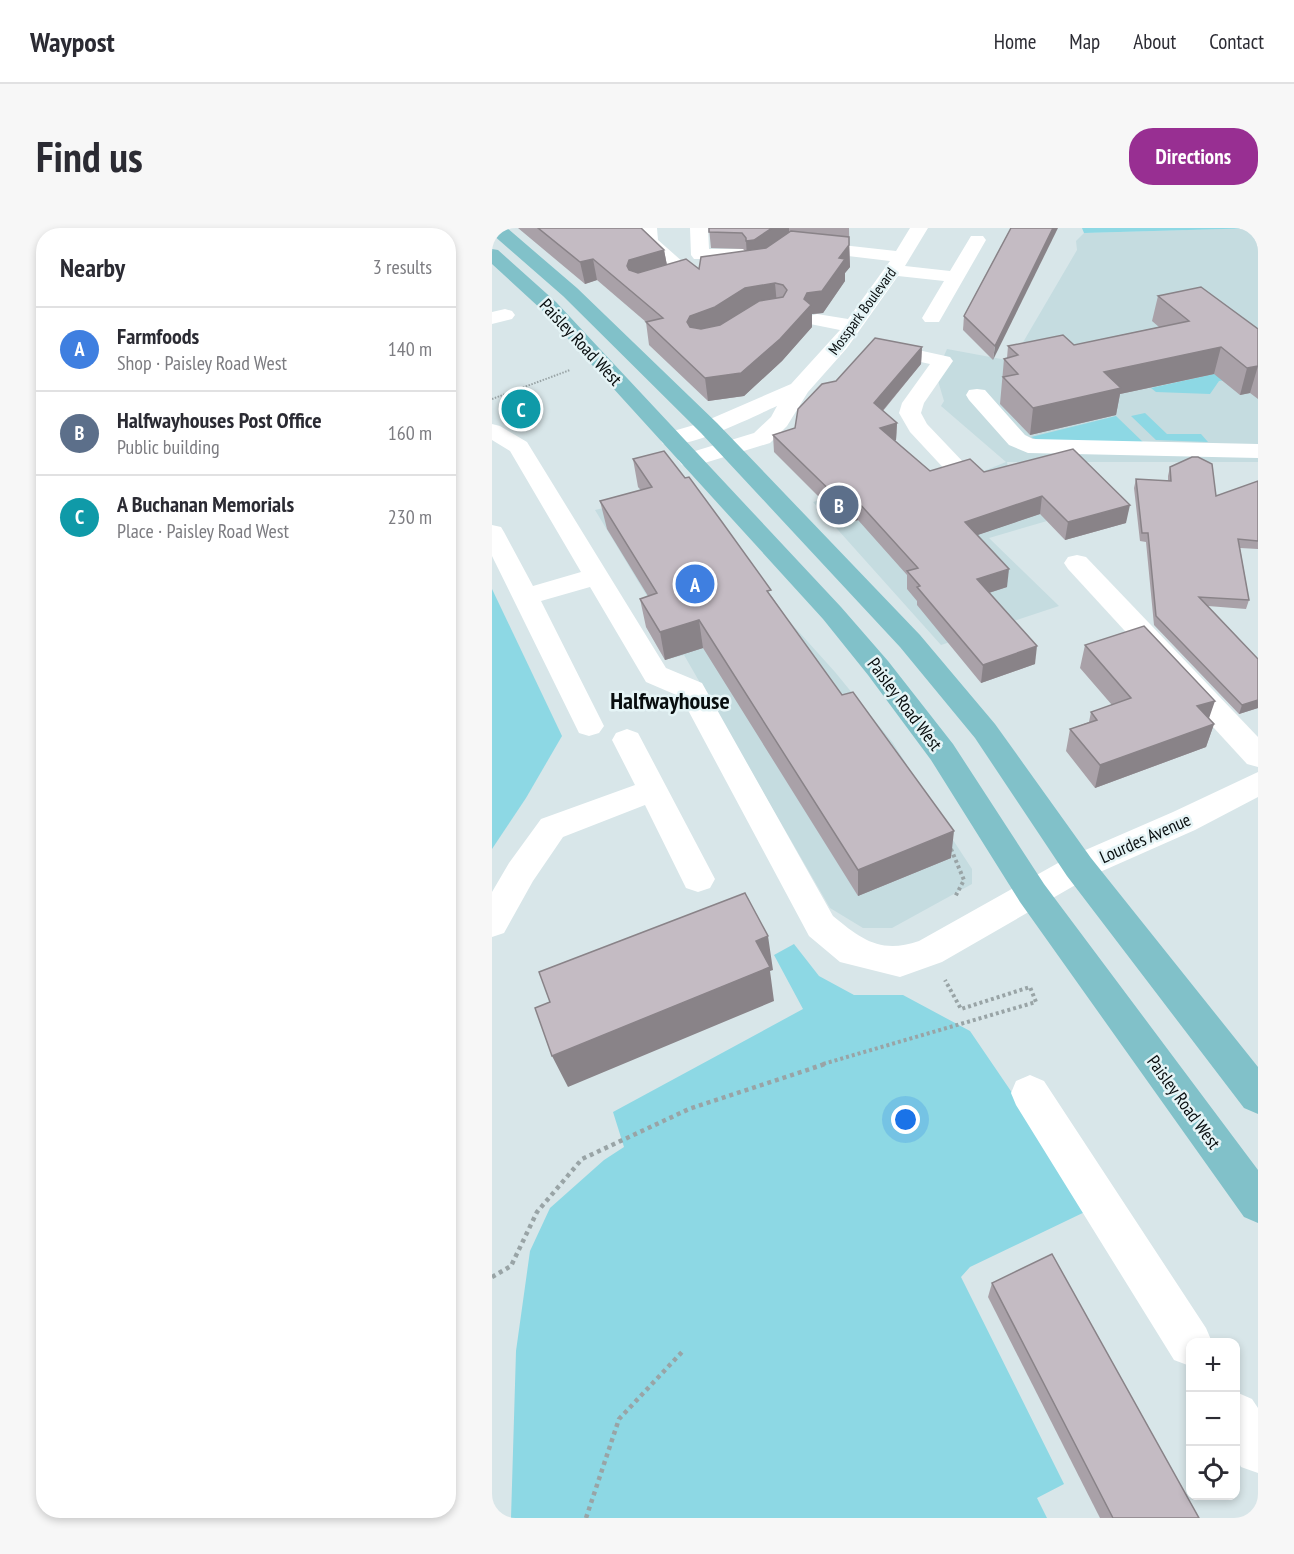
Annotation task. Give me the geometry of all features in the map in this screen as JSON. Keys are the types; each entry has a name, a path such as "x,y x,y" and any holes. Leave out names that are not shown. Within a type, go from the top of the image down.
{"main road":[{"name":"Paisley Road West","path":"496,228 577,299 718,438 928,661 985,731 1078,867 1258,1096"},
{"name":"Paisley Road West","path":"492,254 549,306 832,613 878,668 942,752 1032,893 1258,1203"},
{"path":"549,306 577,299"}],"street":[{"path":"648,228 649,243 685,274"},
{"path":"699,228 700,255 782,248 896,263 955,277"},
{"name":"Mosspark Boulevard","path":"718,438 762,438 779,421 799,389 848,333 919,228"},
{"path":"932,318 977,240"},
{"path":"663,280 685,274 761,263 782,248"},
{"path":"817,320 848,333 943,361 913,404 910,413 918,427 958,470"},
{"name":"Mosspark Boulevard","path":"681,450 718,438 799,389"},
{"path":"977,395 1017,440 1028,446 1258,451"},
{"name":"Lourdes Avenue","path":"492,431 519,447 656,675 692,690 821,926 852,952 900,962 930,952 1078,867 1184,821 1252,796"},
{"path":"492,532 589,726"},
{"path":"1077,563 1258,756"},
{"path":"526,597 597,576"},
{"path":"627,740 698,879"},
{"path":"492,923 521,872 552,828 653,790"},
{"path":"1030,1093 1187,1338"},
{"path":"1240,1421 1258,1450"}],"path":[{"path":"492,399 568,369 575,377"},
{"path":"945,842 951,849 964,880 951,904"},
{"path":"492,1277 511,1266 537,1212 582,1159 591,1154 689,1109 814,1067 1036,1002 1030,987 961,1009 930,952"},
{"path":"586,1518 619,1419 682,1352"}],"shaded area":[{"path":"1082,228 1258,228 1084,233"},
{"path":"1258,228 1258,462 1007,462 1011,482 1047,521 989,538 1059,606 941,645 813,502 885,478 969,477 1006,462 941,406 944,401 936,374 947,349 1012,361 1077,250 1076,241 1084,233"},
{"path":"1218,373 1226,380 1219,381 1210,394 1156,392 1151,388"},
{"path":"1145,413 1167,434 1201,434 1208,442 1156,440 1131,416"},
{"path":"1116,416 1145,444 1038,440 1031,437"},
{"path":"669,479 725,550 835,672 893,743 907,765 901,775 938,817 972,869 972,884 892,928 863,928 830,908 684,655 665,660 646,627 662,621 595,510 645,498 638,487"},
{"path":"492,589 562,736 526,798 492,849"},
{"path":"794,944 819,976 854,995 903,995 970,1031 1091,1209 970,1267 961,1277 1064,1484 1037,1498 1047,1518 511,1518 516,1351 530,1251 550,1208 604,1160 624,1147 613,1112 803,1009 774,955"}],"building":[{"path":"538,228 641,228 664,250 629,260 627,266 629,270 638,273 686,259 699,269 701,257 766,248 791,231 849,237 849,245 839,258 845,259 822,291 807,293 804,299 811,305 780,339 741,373 705,378 646,322 663,318 593,259 580,262","holes":["775,283 783,285 787,290 783,297 759,301 720,325 701,329 690,327 687,322 690,316 715,307 745,288"]},
{"path":"709,228 772,228 754,240 746,241 742,233 709,232"},
{"path":"1011,228 1053,228 995,346 964,316"},
{"path":"1201,287 1258,329 1258,366 1247,368 1221,347 1104,372 1121,388 1033,408 1003,377 1018,374 1004,359 1018,355 1008,346 1063,335 1074,345 1189,321 1158,296"},
{"path":"875,338 922,347 874,403 897,423 880,428 930,471 970,459 984,472 1073,449 1130,505 1068,522 1042,496 965,522 1009,569 977,579 1037,646 983,665 917,587 920,586 907,571 918,568 858,502 846,506 773,435 795,428 798,409 822,384 836,381"},
{"path":"664,451 685,478 689,477 722,522 771,590 767,591 842,695 853,692 954,831 858,870 699,620 660,632 640,599 657,593 600,501 652,487 633,459"},
{"path":"1192,457 1198,457 1212,464 1216,496 1258,481 1258,541 1238,539 1249,600 1199,597 1258,659 1258,700 1242,705 1156,616 1148,533 1142,533 1136,479 1171,481 1170,467"},
{"path":"1144,626 1215,701 1197,706 1214,724 1100,765 1070,729 1097,720 1091,712 1131,698 1085,645"},
{"path":"745,893 768,936 756,941 770,967 552,1056 535,1008 550,1002 539,972"},
{"path":"1052,1254 1186,1495 1186,1500 1189,1500 1199,1518 1113,1518 992,1283"}],"place":[{"name":"A Buchanan Memorials","path":"521,409"},
{"name":"Halfwayhouses Post Office","path":"839,505"},
{"name":"Farmfoods","path":"695,584"}],"district":[{"name":"Halfwayhouse","path":"670,700"}]}
